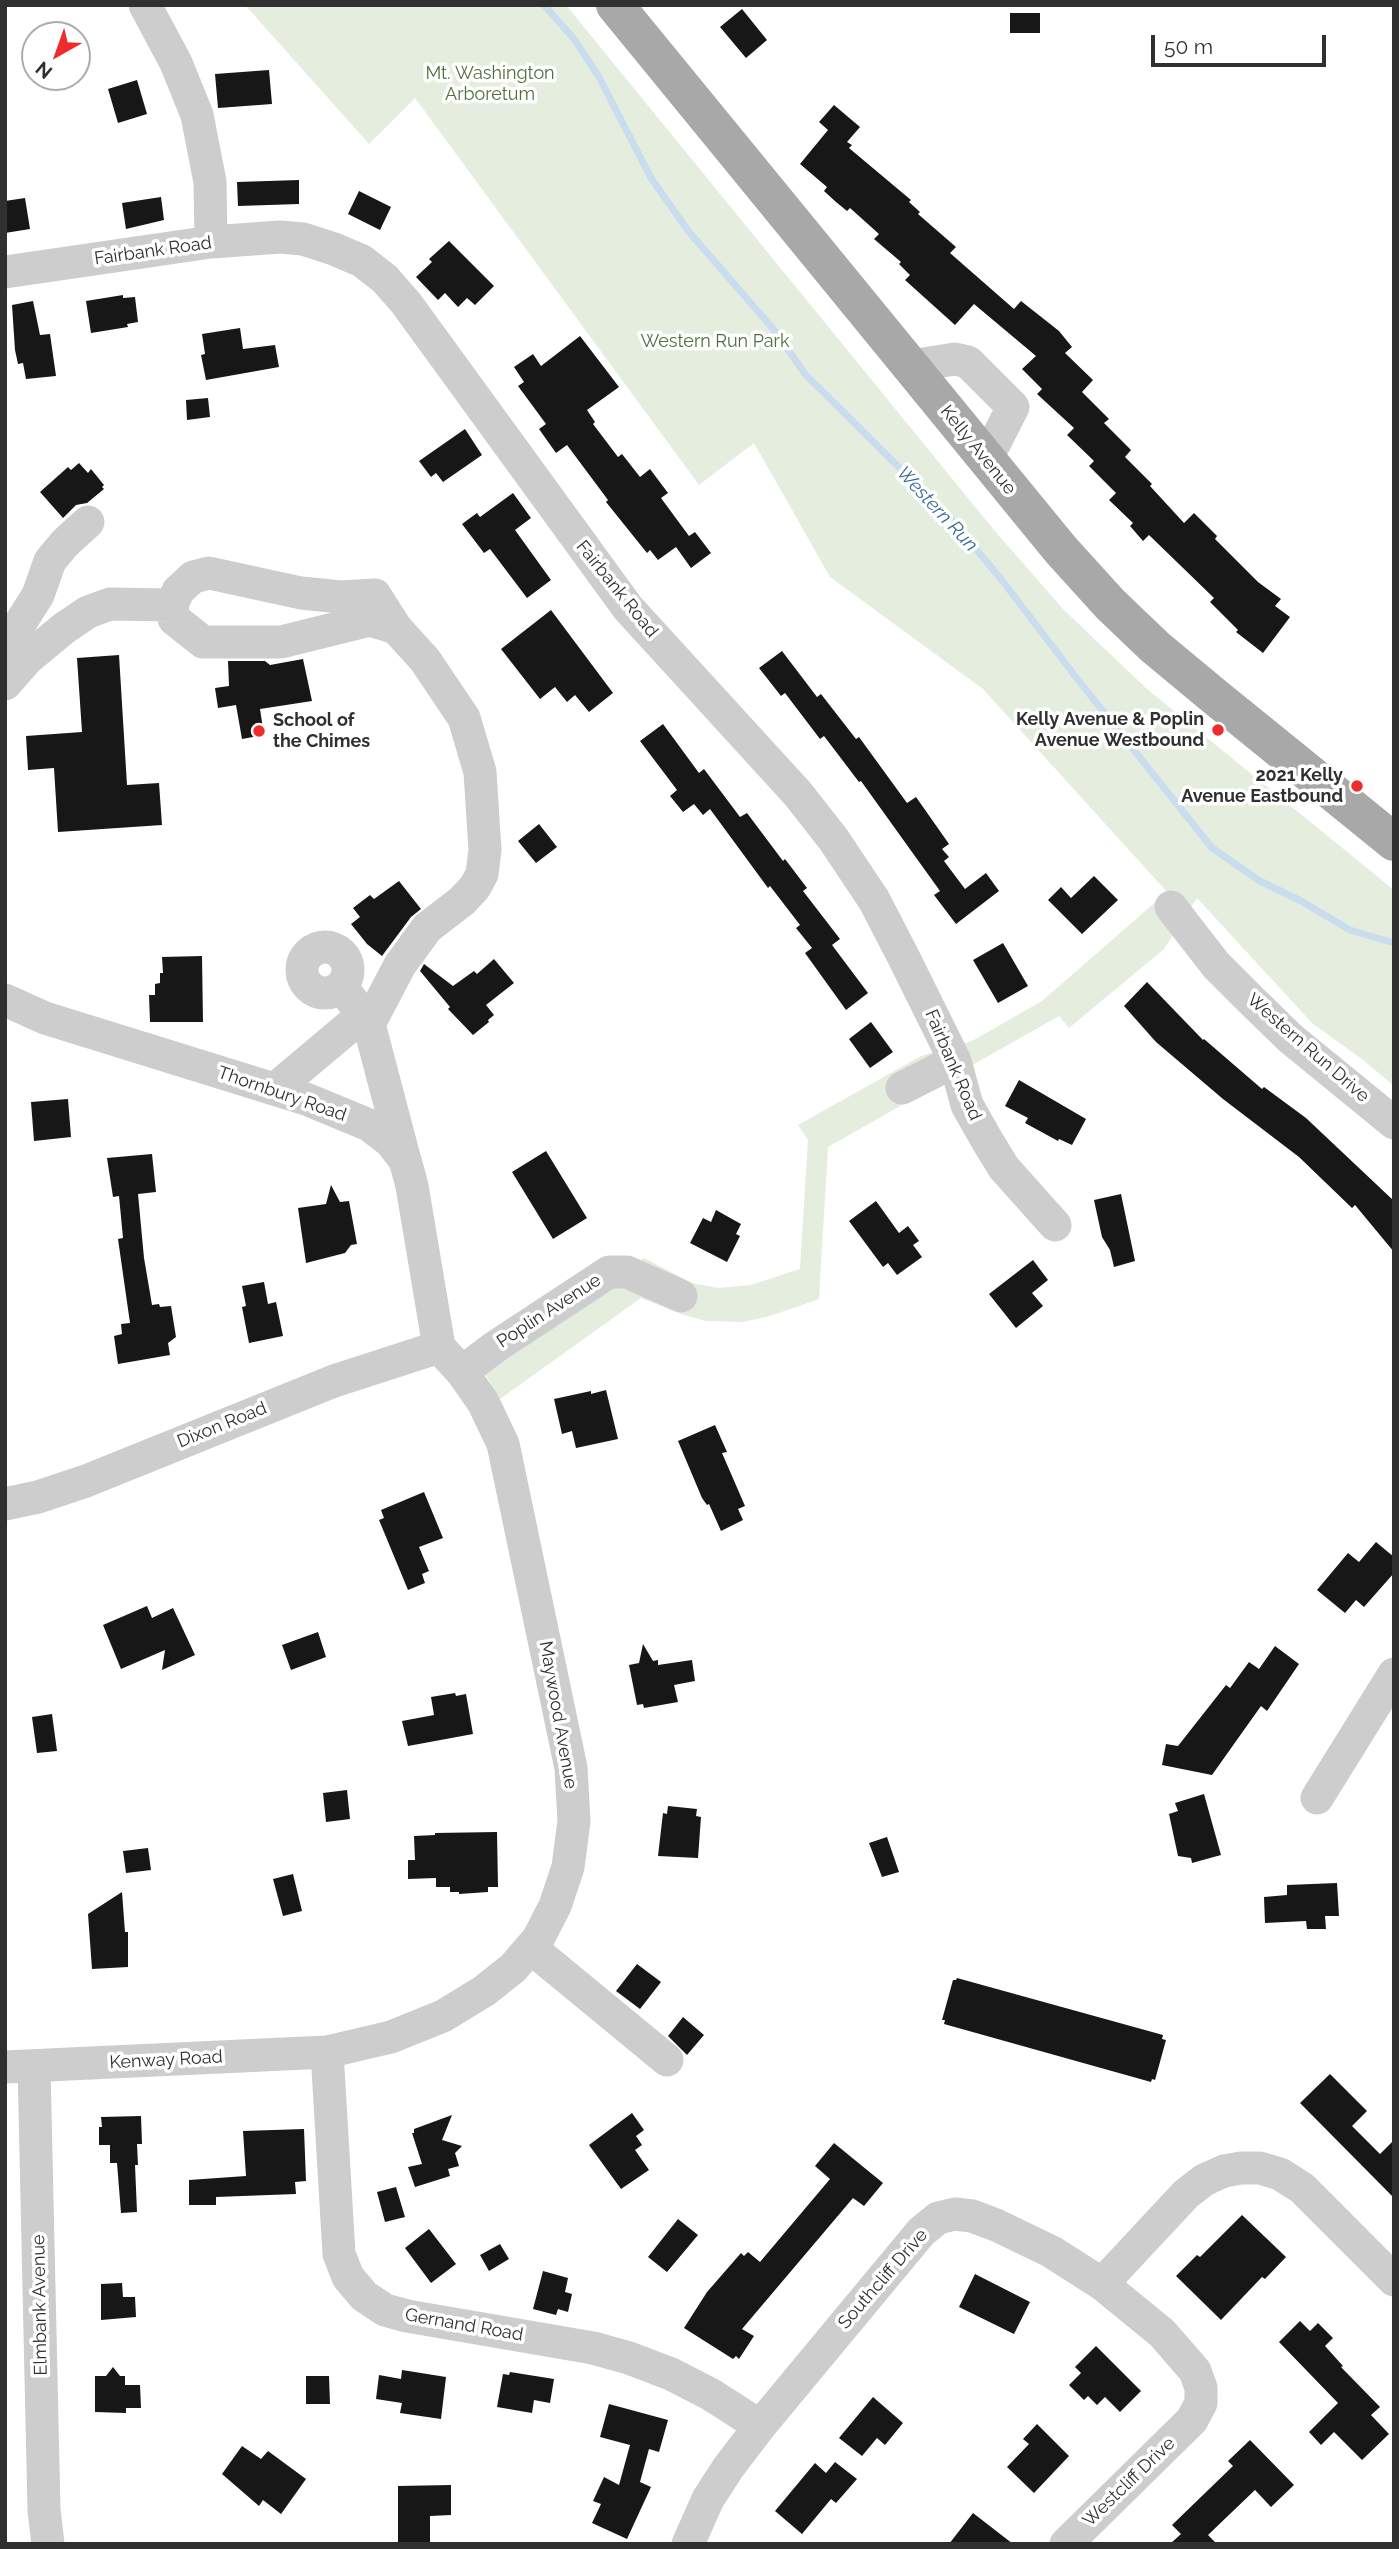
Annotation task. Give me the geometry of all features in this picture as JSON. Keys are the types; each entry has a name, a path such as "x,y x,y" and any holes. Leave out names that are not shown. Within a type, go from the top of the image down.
{"main road":[{"name":"Kelly Avenue","path":"615,5 1060,550 1110,604 1154,647 1394,842"}],"street":[{"path":"145,5 176,63 197,115 210,181 211,242"},
{"name":"Fairbank Road","path":"5,272 211,242 280,237 324,246 362,261 385,279 407,303 628,608 798,794 834,839 874,900 955,1061 967,1105 988,1142 1004,1168 1055,1225"},
{"path":"909,366 955,359 968,362 1013,407 986,460"},
{"path":"5,644 38,595 50,562 65,543 89,522"},
{"path":"369,1024 400,965 427,928 462,901 475,887 482,874 485,850 480,772 464,718 425,660 396,628 375,595 341,597 301,593 209,573 193,577 178,591 172,605 174,619 203,642 281,642 370,620 396,628"},
{"path":"5,684 27,659 62,629 88,612 110,604 172,605"},
{"name":"Western Run Drive","path":"1171,907 1216,965 1260,1009 1290,1038 1394,1123"},
{"path":"342,987 369,1024 405,1160"},
{"name":"Thornbury Road","path":"5,1000 45,1018 306,1099 369,1125 391,1142 405,1160 412,1186 439,1347"},
{"path":"275,1089 350,1026 369,1024"},
{"path":"902,1088 955,1061"},
{"name":"Poplin Avenue","path":"461,1372 609,1272 627,1272 681,1296"},
{"name":"Maywood Avenue","path":"327,2052 391,2037 443,2016 484,1992 513,1968 531,1948 555,1906 568,1867 574,1821 571,1768 503,1444 483,1402 439,1347"},
{"name":"Dixon Road","path":"5,1504 38,1497 86,1481 334,1381 439,1347"},
{"path":"1317,1798 1394,1674"},
{"path":"531,1948 667,2060"},
{"name":"Kenway Road","path":"20,2067 327,2052"},
{"name":"Gernand Road","path":"327,2052 339,2254 348,2277 364,2296 385,2310 407,2316 593,2348 629,2358 710,2394 760,2426"},
{"name":"Elmbank Avenue","path":"20,2067 48,2544"},
{"path":"1102,2284 1186,2194 1214,2176 1241,2168 1260,2168 1280,2174 1302,2188 1394,2280"},
{"name":"Southcliff Drive","path":"688,2544 708,2499 727,2468 900,2256 921,2232 938,2218 955,2214 996,2225 1052,2252 1102,2284 1162,2333 1195,2371 1201,2388 1201,2403 1192,2420"},
{"name":"Westcliff Drive","path":"1066,2544 1192,2420"}],"green space":[{"name":"Western Run Park","path":"245,5 566,5 994,530 1063,609 1147,689 1394,890 1394,1086 1312,1023 1197,898 1164,949 1069,1028 1059,1016 828,1147 819,1299 743,1322 706,1321 641,1298 500,1399 484,1372 644,1258 692,1283 718,1288 751,1285 800,1269 808,1140 798,1125 921,1056 972,1041 1042,1001 1167,892 983,689 830,577 754,443 699,485 415,98 369,144"}],"building":[{"path":"742,9 767,40 746,58 720,27"},
{"path":"1010,13 1040,13 1040,33 1010,33"},
{"path":"269,70 272,104 218,108 215,74"},
{"path":"137,80 147,114 118,123 108,89"},
{"path":"834,105 860,127 847,142 852,145 849,148 911,200 909,202 920,212 918,214 956,247 950,253 1014,309 1021,301 1059,331 1072,347 1065,353 1093,380 1082,392 1109,419 1104,423 1131,450 1125,457 1152,484 1150,486 1184,523 1194,513 1217,536 1215,539 1258,582 1281,599 1275,606 1290,617 1263,653 1236,632 1238,630 1210,602 1214,598 1149,535 1143,541 1130,526 1133,523 1109,500 1116,493 1089,466 1094,461 1067,435 1074,428 1037,394 1042,389 1022,369 1036,356 974,304 955,325 905,280 910,275 899,264 901,262 874,239 879,234 850,208 847,211 836,202 824,191 827,187 800,164 828,130 819,122"},
{"path":"299,180 299,204 238,206 237,182"},
{"path":"359,191 391,207 380,230 348,214"},
{"path":"161,197 164,220 126,229 122,203"},
{"path":"25,198 30,229 5,233 5,201"},
{"path":"449,241 494,286 475,305 467,298 458,307 445,293 438,300 416,277 432,262 429,259"},
{"path":"123,295 123,298 135,297 138,322 127,324 128,327 91,333 86,301"},
{"path":"33,301 40,335 50,334 56,376 26,379 23,363 18,364 12,305"},
{"path":"240,328 243,349 275,345 279,367 206,380 201,355 205,354 202,334"},
{"path":"580,336 619,387 587,410 595,422 593,424 618,457 622,454 640,477 650,469 668,493 661,498 689,536 695,532 711,553 691,568 676,547 658,560 650,550 647,553 606,502 608,500 567,445 556,453 539,429 546,424 518,386 524,382 514,367 533,354 541,366"},
{"path":"208,398 210,417 187,420 186,400"},
{"path":"465,429 482,455 443,482 436,473 431,477 419,461"},
{"path":"79,463 88,473 91,469 104,485 104,489 87,503 76,505 63,518 40,492 68,467 71,470"},
{"path":"513,493 531,518 515,530 551,580 527,598 490,549 484,553 462,524 477,513 480,517"},
{"path":"551,610 613,693 589,712 575,695 567,702 555,687 540,699 501,649"},
{"path":"782,651 817,697 821,694 856,739 859,737 907,803 916,797 949,844 942,849 949,857 944,861 965,889 986,873 999,891 956,924 934,895 940,891 861,781 859,782 824,736 820,739 785,693 781,696 759,668"},
{"path":"119,655 127,785 159,783 162,825 58,832 54,768 28,770 26,736 82,732 77,658"},
{"path":"303,659 312,701 260,709 264,735 242,739 236,705 218,708 215,688 229,686 228,661 265,661 270,665"},
{"path":"663,724 699,773 704,769 740,817 747,813 783,861 785,859 807,888 803,891 840,939 832,945 868,993 846,1010 805,953 812,948 796,928 800,925 770,886 768,888 710,809 703,815 694,804 683,812 670,796 677,790 640,741"},
{"path":"539,824 557,847 536,863 518,841"},
{"path":"1094,876 1118,900 1082,934 1048,900 1061,887 1071,898"},
{"path":"399,881 421,909 411,917 382,956 367,944 351,924 360,917 353,908 370,895 374,899"},
{"path":"1003,943 1028,986 998,1003 973,960"},
{"path":"202,956 203,1022 150,1022 149,995 155,995 155,984 160,983 160,973 163,973 162,957"},
{"path":"494,959 514,983 486,1005 494,1015 473,1035 448,1009 450,1007 420,971 424,964 453,986 474,971 477,974"},
{"path":"1147,982 1203,1040 1262,1089 1264,1087 1306,1118 1394,1201 1394,1252 1355,1205 1352,1208 1299,1157 1223,1099 1156,1042 1124,1006"},
{"path":"871,1022 893,1052 870,1068 849,1039"},
{"path":"1019,1080 1086,1119 1072,1145 1059,1139 1058,1141 1025,1123 1028,1118 1005,1106"},
{"path":"68,1099 71,1137 34,1141 31,1102"},
{"path":"546,1151 587,1218 553,1239 512,1172"},
{"path":"152,1154 156,1192 138,1194 144,1258 152,1305 171,1306 176,1337 168,1343 170,1355 118,1364 114,1336 122,1334 121,1324 130,1323 118,1239 123,1238 119,1196 113,1197 107,1158"},
{"path":"331,1185 340,1202 349,1201 357,1244 351,1245 345,1253 306,1263 298,1208 326,1204"},
{"path":"1121,1194 1135,1261 1114,1267 1110,1250 1102,1237 1094,1200"},
{"path":"876,1201 899,1233 908,1226 919,1241 913,1245 922,1257 897,1275 888,1263 883,1267 849,1221"},
{"path":"716,1210 741,1224 736,1234 740,1236 727,1262 690,1243 703,1218 711,1222"},
{"path":"1033,1260 1048,1280 1032,1293 1043,1306 1016,1328 989,1294"},
{"path":"264,1282 268,1304 276,1302 283,1336 249,1343 242,1307 246,1306 242,1286"},
{"path":"606,1390 618,1439 576,1448 572,1431 562,1434 554,1399"},
{"path":"715,1425 727,1452 722,1453 745,1506 738,1509 743,1520 721,1531 709,1504 702,1498 678,1441"},
{"path":"424,1492 443,1538 419,1547 429,1571 422,1574 425,1583 408,1590 379,1520 384,1518 381,1510"},
{"path":"1376,1542 1394,1557 1394,1573 1364,1607 1356,1600 1345,1613 1317,1590 1348,1553 1359,1562"},
{"path":"147,1606 152,1618 173,1608 195,1655 162,1670 165,1650 121,1669 103,1625"},
{"path":"318,1632 326,1657 291,1670 282,1645"},
{"path":"643,1644 653,1661 658,1660 658,1665 692,1660 695,1681 674,1685 678,1702 644,1708 643,1704 637,1705 629,1665 639,1663"},
{"path":"1275,1646 1299,1664 1267,1711 1261,1706 1212,1775 1162,1765 1166,1744 1178,1746 1226,1685 1230,1688 1249,1662 1259,1669"},
{"path":"455,1693 456,1696 466,1694 473,1734 408,1746 402,1721 434,1715 431,1697"},
{"path":"52,1714 57,1751 37,1753 32,1717"},
{"path":"347,1790 350,1819 326,1822 323,1793"},
{"path":"1204,1794 1221,1855 1192,1863 1191,1858 1178,1856 1169,1814 1178,1811 1175,1803"},
{"path":"668,1806 697,1809 696,1816 701,1817 698,1858 658,1856 663,1813 667,1814"},
{"path":"497,1832 498,1887 488,1887 488,1892 459,1894 450,1892 450,1887 436,1887 436,1878 408,1879 408,1860 415,1860 414,1836"},
{"path":"887,1837 899,1872 882,1877 869,1843"},
{"path":"148,1848 151,1870 126,1873 123,1851"},
{"path":"293,1874 302,1911 283,1916 273,1879"},
{"path":"1337,1883 1339,1916 1325,1916 1326,1929 1307,1929 1306,1921 1265,1923 1264,1897 1287,1895 1287,1885"},
{"path":"122,1892 125,1932 128,1932 128,1967 92,1969 88,1914"},
{"path":"637,1964 661,1982 640,2009 616,1991"},
{"path":"957,1978 1163,2035 1162,2039 1166,2040 1155,2080 1152,2079 1151,2082 944,2024 945,2020 942,2020 953,1980"},
{"path":"683,2017 704,2035 687,2055 668,2036"},
{"path":"1330,2074 1367,2111 1352,2126 1380,2154 1394,2140 1394,2198 1300,2103"},
{"path":"632,2113 644,2130 636,2136 642,2145 635,2150 649,2170 621,2189 589,2145"},
{"path":"452,2115 442,2140 462,2146 455,2153 459,2166 448,2169 450,2176 415,2187 408,2167 422,2164 412,2133 414,2129"},
{"path":"141,2116 142,2144 137,2144 138,2165 135,2165 137,2212 121,2213 117,2163 110,2163 110,2145 99,2145 101,2117"},
{"path":"304,2129 306,2181 295,2182 296,2194 216,2197 216,2205 189,2205 189,2180 246,2176 243,2131"},
{"path":"834,2143 883,2183 864,2206 853,2198 742,2329 754,2336 739,2359 736,2356 733,2359 684,2328 707,2292 741,2253 744,2256 748,2252 760,2262 830,2179 815,2166"},
{"path":"396,2187 405,2217 385,2222 377,2192"},
{"path":"1242,2215 1286,2257 1265,2279 1262,2277 1221,2320 1176,2276 1197,2255 1200,2257"},
{"path":"678,2219 698,2235 667,2272 648,2257"},
{"path":"429,2229 456,2264 431,2283 405,2248"},
{"path":"500,2244 509,2259 489,2271 480,2255"},
{"path":"543,2271 568,2278 565,2292 572,2294 568,2312 558,2309 556,2315 533,2309"},
{"path":"975,2274 1030,2302 1014,2334 959,2307"},
{"path":"122,2283 123,2297 135,2297 136,2317 101,2320 101,2284"},
{"path":"1300,2321 1310,2331 1318,2323 1333,2338 1325,2346 1343,2366 1341,2367 1380,2407 1371,2415 1389,2434 1362,2460 1334,2432 1321,2445 1309,2432 1338,2403 1279,2342"},
{"path":"1096,2346 1141,2391 1120,2412 1105,2397 1097,2405 1088,2396 1084,2400 1069,2385 1081,2373 1075,2367"},
{"path":"113,2367 120,2376 125,2376 125,2385 140,2385 141,2408 126,2408 126,2413 95,2412 95,2376 106,2376"},
{"path":"402,2370 446,2377 441,2419 400,2413 402,2403 376,2399 379,2375 401,2379"},
{"path":"510,2372 554,2379 550,2403 534,2400 532,2413 497,2407 503,2374 509,2375"},
{"path":"306,2376 329,2376 330,2404 306,2404"},
{"path":"873,2397 903,2423 885,2445 877,2438 862,2456 839,2438"},
{"path":"609,2404 668,2420 659,2452 649,2449 640,2482 651,2487 627,2539 592,2523 601,2504 593,2501 604,2477 619,2485 630,2445 600,2437"},
{"path":"1037,2424 1069,2456 1034,2493 1007,2467 1029,2444 1023,2439"},
{"path":"1250,2440 1294,2485 1271,2507 1255,2490 1208,2535 1217,2544 1170,2544 1181,2534 1172,2525 1233,2466 1228,2461"},
{"path":"242,2446 261,2459 268,2451 306,2479 281,2514 263,2500 259,2506 222,2474"},
{"path":"835,2462 857,2479 836,2503 831,2499 802,2534 775,2511 815,2463 826,2473"},
{"path":"451,2485 451,2515 430,2516 430,2544 398,2544 398,2486"},
{"path":"973,2513 1013,2544 949,2544"}],"waterway":[{"name":"Western Run","path":"544,5 574,39 599,77 651,178 689,232 775,331 805,374 950,518 1212,848 1260,881 1350,930 1394,943"}],"place":[{"name":"Kelly Avenue & Poplin Avenue Westbound","path":"1218,730"},
{"name":"School of the Chimes","path":"259,731"},
{"name":"2021 Kelly Avenue Eastbound","path":"1357,786"}],"park label":[{"name":"Mt. Washington Arboretum","path":"490,84"}]}
